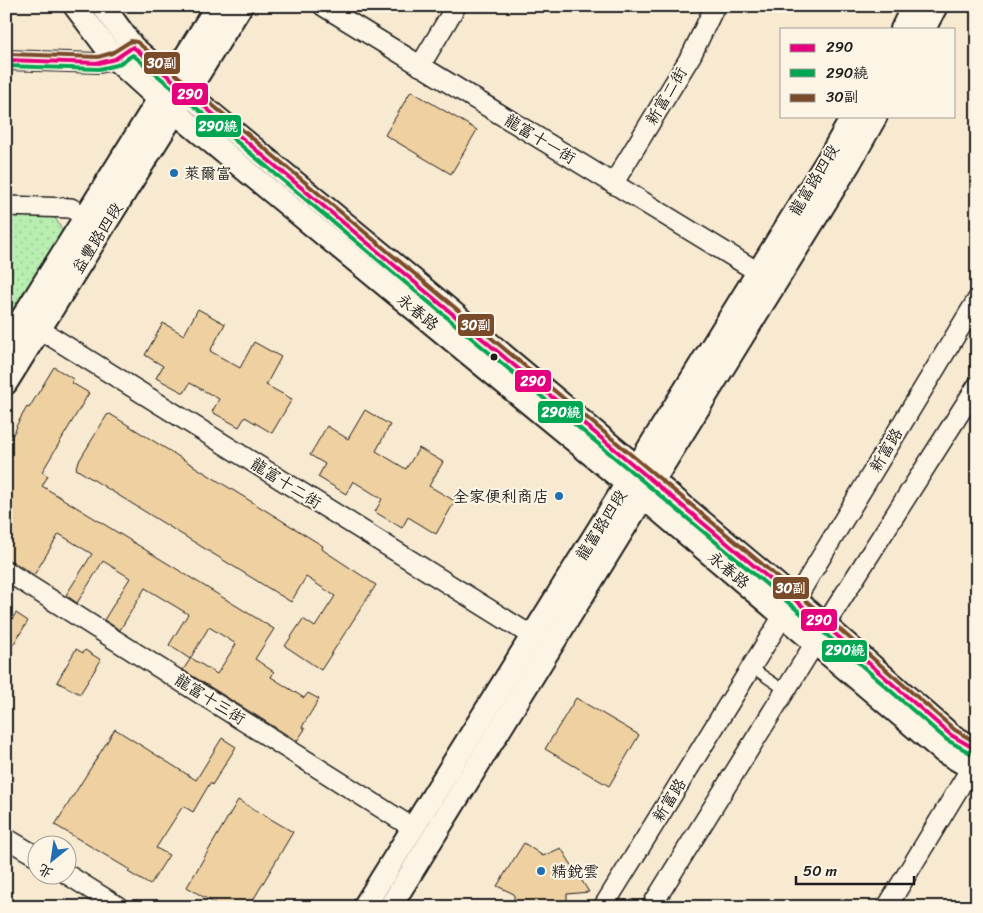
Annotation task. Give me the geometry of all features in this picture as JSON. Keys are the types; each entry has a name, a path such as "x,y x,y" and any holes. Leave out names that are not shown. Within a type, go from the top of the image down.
{"street":[{"path":"75,6 124,53"},
{"path":"103,6 124,53"},
{"path":"180,87 217,6"},
{"path":"180,87 241,6"},
{"name":"龍富十一街","path":"323,6 758,272"},
{"path":"420,66 456,6"},
{"name":"新富二街","path":"613,184 692,54 715,6"},
{"path":"902,28 913,6"},
{"path":"925,28 936,6"},
{"path":"6,60 99,63 124,53"},
{"name":"永春路","path":"124,53 180,87 820,634 944,752 975,763"},
{"name":"永春路","path":"124,53 167,105 640,482"},
{"name":"益豐路四段","path":"6,344 85,216 180,87"},
{"name":"益豐路四段","path":"6,383 167,105"},
{"name":"龍富路四段","path":"390,907 640,482 758,272 852,118"},
{"name":"龍富路四段","path":"364,907 532,636 640,482 849,164 875,118"},
{"path":"6,206 71,208 85,216"},
{"name":"新富路","path":"603,907 789,608 977,300"},
{"name":"龍富十二街","path":"39,329 532,636"},
{"path":"651,907 820,634 977,386"},
{"name":"龍富十三街","path":"6,571 413,828"},
{"path":"887,907 975,763"},
{"path":"6,838 28,851"},
{"path":"78,881 119,907"}],"lane":[{"path":"752,667 786,691"}],"green space":[{"path":"6,215 48,215 56,219 62,230 60,237 6,322"}],"building":[{"path":"411,91 477,130 451,174 385,135"},
{"path":"198,309 225,324 210,351 240,368 254,342 281,357 266,385 292,399 272,433 245,417 239,427 212,412 219,399 190,383 184,393 156,378 163,366 145,355 163,323 184,335"},
{"path":"54,367 73,379 72,383 89,393 42,472 48,476 42,486 274,629 255,659 274,672 271,677 304,698 308,693 319,699 302,727 305,729 297,741 183,670 191,658 217,674 236,644 209,627 190,659 169,645 188,614 145,588 120,630 104,620 130,578 103,561 77,603 66,595 92,554 59,534 34,575 12,561 6,560 6,446 27,407 29,408"},
{"path":"365,410 390,425 376,451 406,469 419,448 443,462 429,486 455,501 436,534 408,517 402,528 375,512 382,499 353,481 346,494 318,477 325,464 310,455 327,426 348,439"},
{"path":"110,414 323,546 323,550 376,585 321,670 285,646 303,619 315,627 335,596 306,577 291,602 76,469 107,415"},
{"path":"16,613 28,621 6,656 6,628"},
{"path":"76,649 83,653 85,650 101,660 80,694 57,682"},
{"path":"576,698 639,735 609,786 545,749"},
{"path":"115,729 196,780 222,738 236,747 212,785 210,783 193,812 183,806 156,848 169,855 150,885 128,872 130,870 78,839 78,836 73,836 55,825"},
{"path":"238,800 293,832 249,907 220,907 187,887"},
{"name":"精銳雲","path":"524,843 543,856 561,848 589,892 567,894 567,907 514,907 514,894 497,886"}],"transit line":[{"name":"30副","path":"6,54 98,57 112,53 131,41 137,42 829,620 955,730 977,743"},
{"name":"290","path":"6,60 99,63 115,59 133,47 825,625 951,735 977,750"},
{"name":"290繞","path":"6,66 99,69 117,65 133,55 821,630 947,740 974,755"}],"place":[{"name":"萊爾富","path":"174,173"},
{"name":"全家便利商店","path":"559,496"},
{"name":"精銳雲","path":"541,871"}]}
